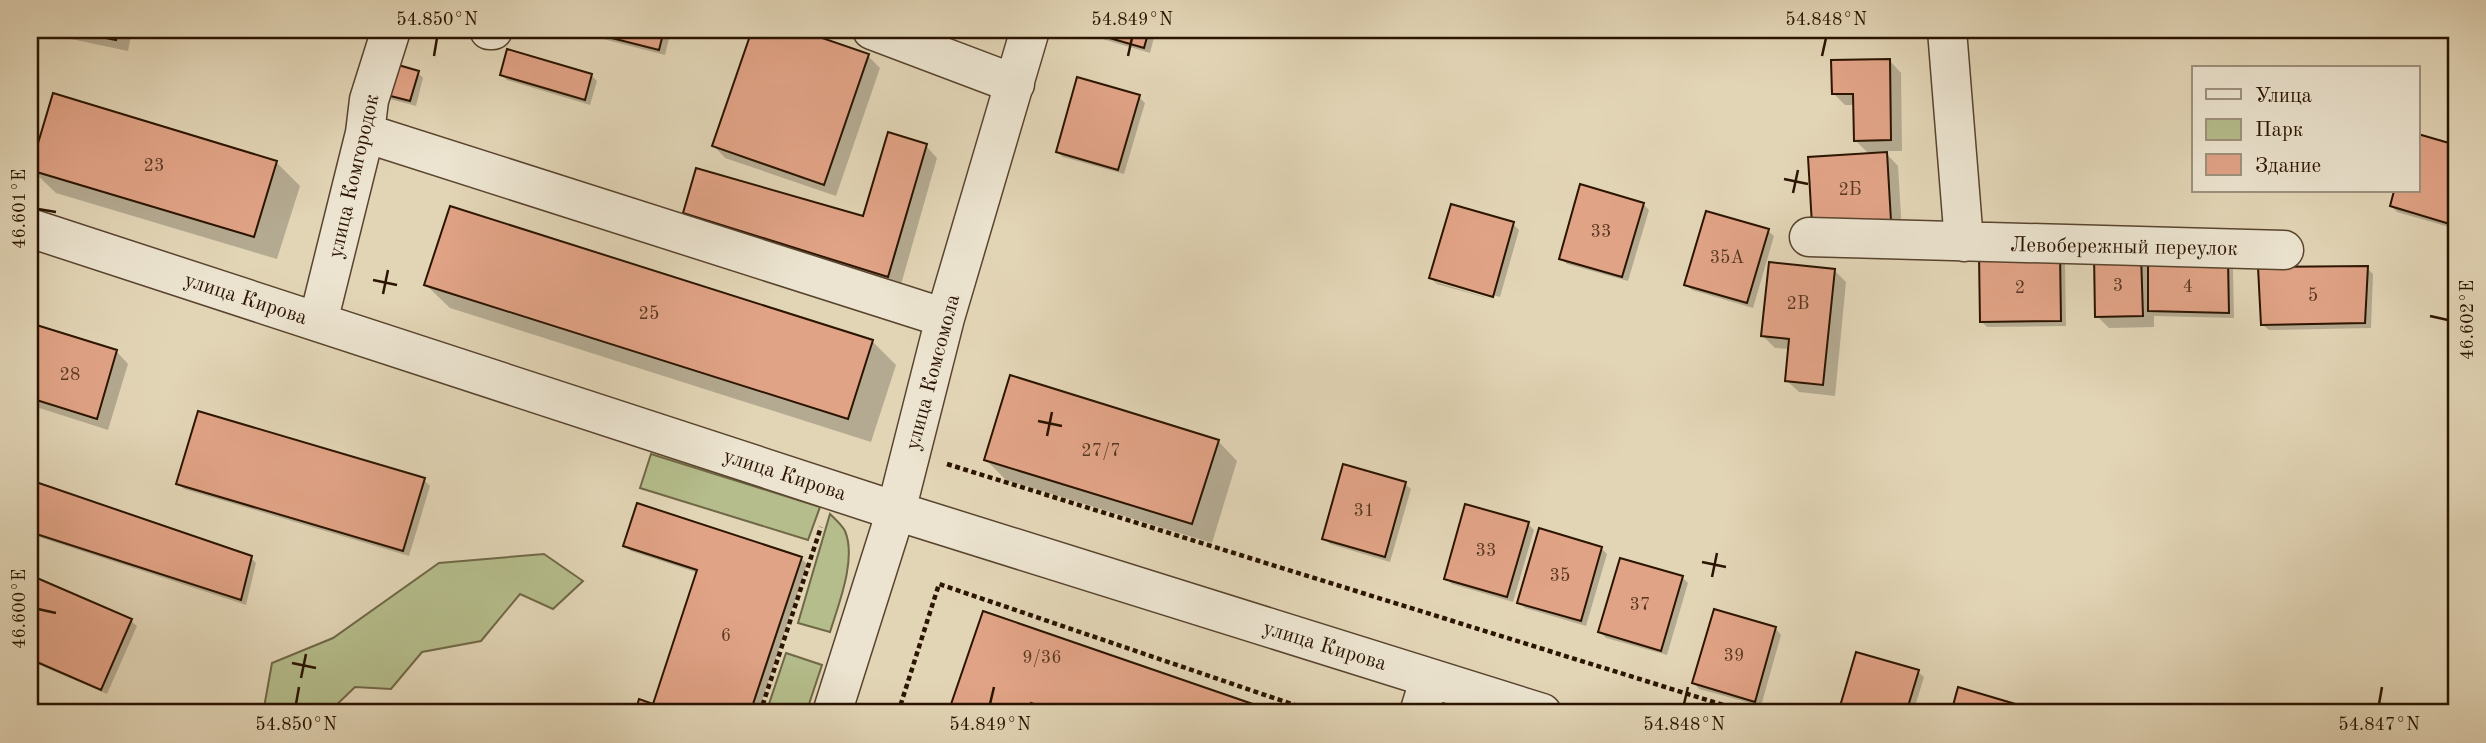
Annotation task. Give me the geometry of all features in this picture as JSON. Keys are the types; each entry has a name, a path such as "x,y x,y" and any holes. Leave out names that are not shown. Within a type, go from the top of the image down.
{"street":[{"name":"улица Комгородок","path":"318,322 365,133 369,100 391,30"},
{"path":"872,30 1015,84"},
{"name":"улица Комсомола","path":"832,713 896,511 945,318 1030,30"},
{"path":"1947,30 1964,242"},
{"path":"365,133 945,318"},
{"name":"улица Кирова","path":"30,228 833,489 1424,696 1542,713"},
{"name":"Левобережный переулок","path":"1809,237 2284,250"}],"path":[{"path":"912,452 1749,713"},
{"path":"760,713 833,489"},
{"path":"898,713 939,584 1318,713"}],"green space":[{"path":"651,454 820,507 808,540 640,488"},
{"path":"830,514 845,531 849,555 845,582 830,632 798,623"},
{"path":"544,554 583,581 553,609 520,594 481,641 422,652 391,689 355,687 328,713 263,713 272,663 333,638 439,563"},
{"path":"786,653 822,665 806,713 766,713"}],"building":[{"path":"66,30 118,30 116,40"},
{"path":"580,30 664,30 659,50"},
{"path":"752,30 799,30 869,54 824,185 712,146"},
{"path":"1082,30 1149,30 1144,48"},
{"path":"507,49 592,74 585,100 500,75"},
{"path":"1890,59 1891,140 1854,141 1853,94 1832,94 1831,60"},
{"path":"388,62 419,71 410,101 379,93"},
{"path":"1077,77 1140,95 1118,170 1056,152"},
{"path":"53,93 277,161 254,237 30,170"},
{"path":"888,132 927,144 888,277 683,213 696,168 863,216"},
{"path":"2420,135 2456,145 2456,213 2453,225 2390,206 2394,192 2420,192"},
{"path":"1887,152 1891,221 1812,225 1808,157"},
{"path":"1580,184 1644,203 1622,277 1559,259"},
{"path":"1451,204 1514,222 1493,297 1429,278"},
{"path":"450,206 873,340 848,419 424,285"},
{"path":"1706,211 1769,229 1747,303 1684,285"},
{"path":"2060,253 2061,321 1980,322 1979,254"},
{"path":"2094,254 2141,254 2143,316 2095,317"},
{"path":"2148,261 2228,261 2229,313 2148,311"},
{"path":"1769,262 1835,269 1823,385 1785,381 1789,339 1761,336"},
{"path":"2368,266 2365,323 2261,325 2258,267"},
{"path":"30,323 117,350 97,419 30,398"},
{"path":"1010,375 1219,440 1192,524 984,460"},
{"path":"198,411 425,478 403,551 176,484"},
{"path":"1343,464 1406,482 1385,557 1322,539"},
{"path":"30,480 252,556 241,600 30,532"},
{"path":"637,503 802,557 750,713 635,713 639,699 653,704 697,570 623,546"},
{"path":"1465,504 1529,522 1507,597 1444,579"},
{"path":"1539,528 1602,547 1581,621 1517,603"},
{"path":"1620,558 1683,576 1661,651 1598,632"},
{"path":"30,575 132,619 101,690 30,659"},
{"path":"1714,609 1776,627 1755,702 1692,683"},
{"path":"983,611 1279,713 1060,713 1031,703 1027,713 948,713"},
{"path":"1856,652 1919,670 1906,713 1838,713"},
{"path":"1958,687 2022,706 2019,713 1951,713"}]}
